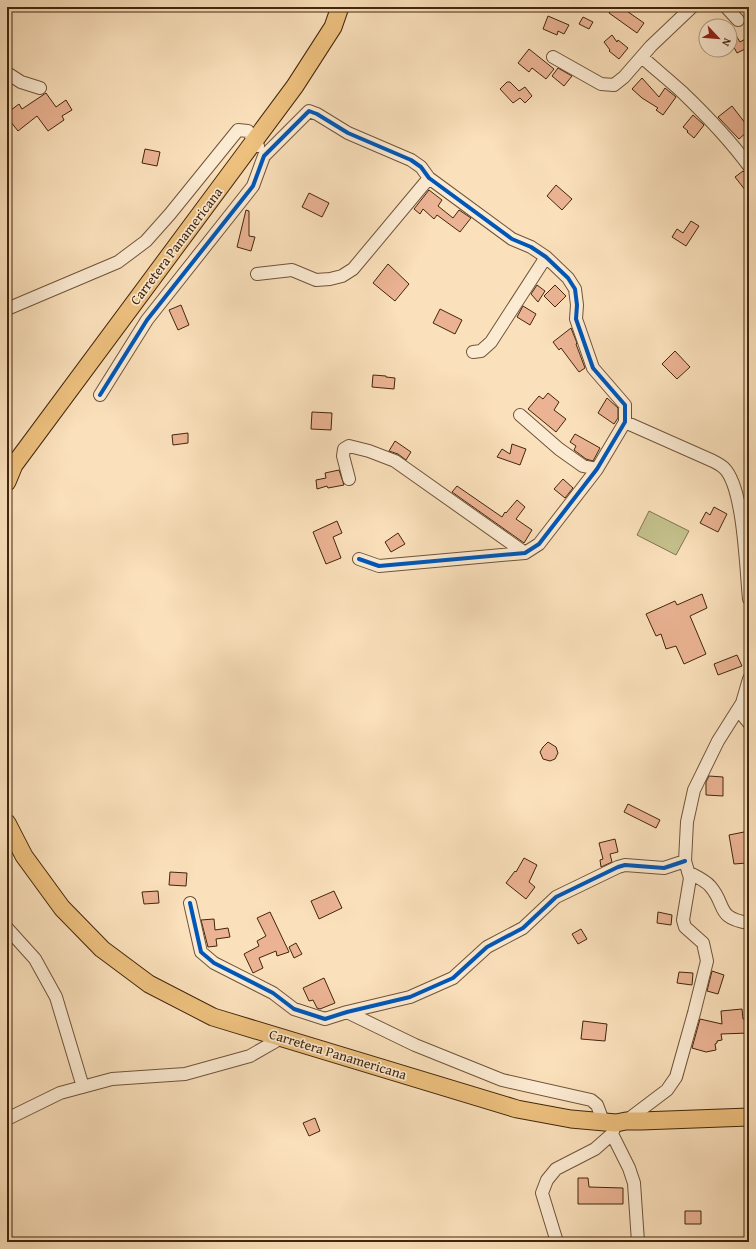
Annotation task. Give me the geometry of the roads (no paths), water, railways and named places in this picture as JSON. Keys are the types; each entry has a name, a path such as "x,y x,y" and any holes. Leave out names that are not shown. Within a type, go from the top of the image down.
{"highway":[{"name":"Carretera Panamericana","path":"7,482 14,465 295,86 332,27 340,7"},
{"name":"Carretera Panamericana","path":"7,823 24,856 62,908 102,949 150,984 213,1017 517,1109 614,1125 648,1121 749,1117"}],"street":[{"path":"554,57 601,84 614,85 624,77 651,46 692,7"},
{"path":"726,7 736,18"},
{"path":"642,57 682,92 730,140 749,166"},
{"path":"7,73 21,82 40,88"},
{"path":"100,396 147,320 253,186 264,156 309,111 317,114 348,133 411,160 421,167 429,178 512,240 531,247 546,257 568,278 575,289 577,305 576,320 593,368 625,405 625,422 597,469 539,544 525,553 379,566 359,559"},
{"path":"7,309 118,262 146,241 170,214 238,130 248,131 264,156"},
{"path":"257,274 292,270 316,280 342,276 353,269 429,178"},
{"path":"473,352 481,351 491,342 546,257"},
{"path":"520,415 560,449 583,466 597,469"},
{"path":"625,422 713,461 724,468 745,507 749,599"},
{"path":"349,479 343,456 344,449 349,446 369,451 395,461 525,553"},
{"path":"557,1242 542,1193 547,1180 556,1169 595,1149 614,1125 667,1090 676,1077 707,961 703,943 685,927 682,920 690,878 687,867 687,822 694,790 718,741 742,703 749,679"},
{"path":"742,703 744,717 749,723"},
{"path":"190,903 201,952 214,963 273,993 294,1009 325,1019 347,1012 410,997 453,978 487,947 523,928 556,897 625,865 664,868 687,867 710,885 724,912 736,921 749,923"},
{"path":"7,928 35,959 56,997 83,1087"},
{"path":"347,1012 415,1046 502,1080 591,1100 614,1125 634,1183 638,1242"},
{"path":"7,1119 60,1093 112,1078 185,1074 250,1056 283,1037"}]}
